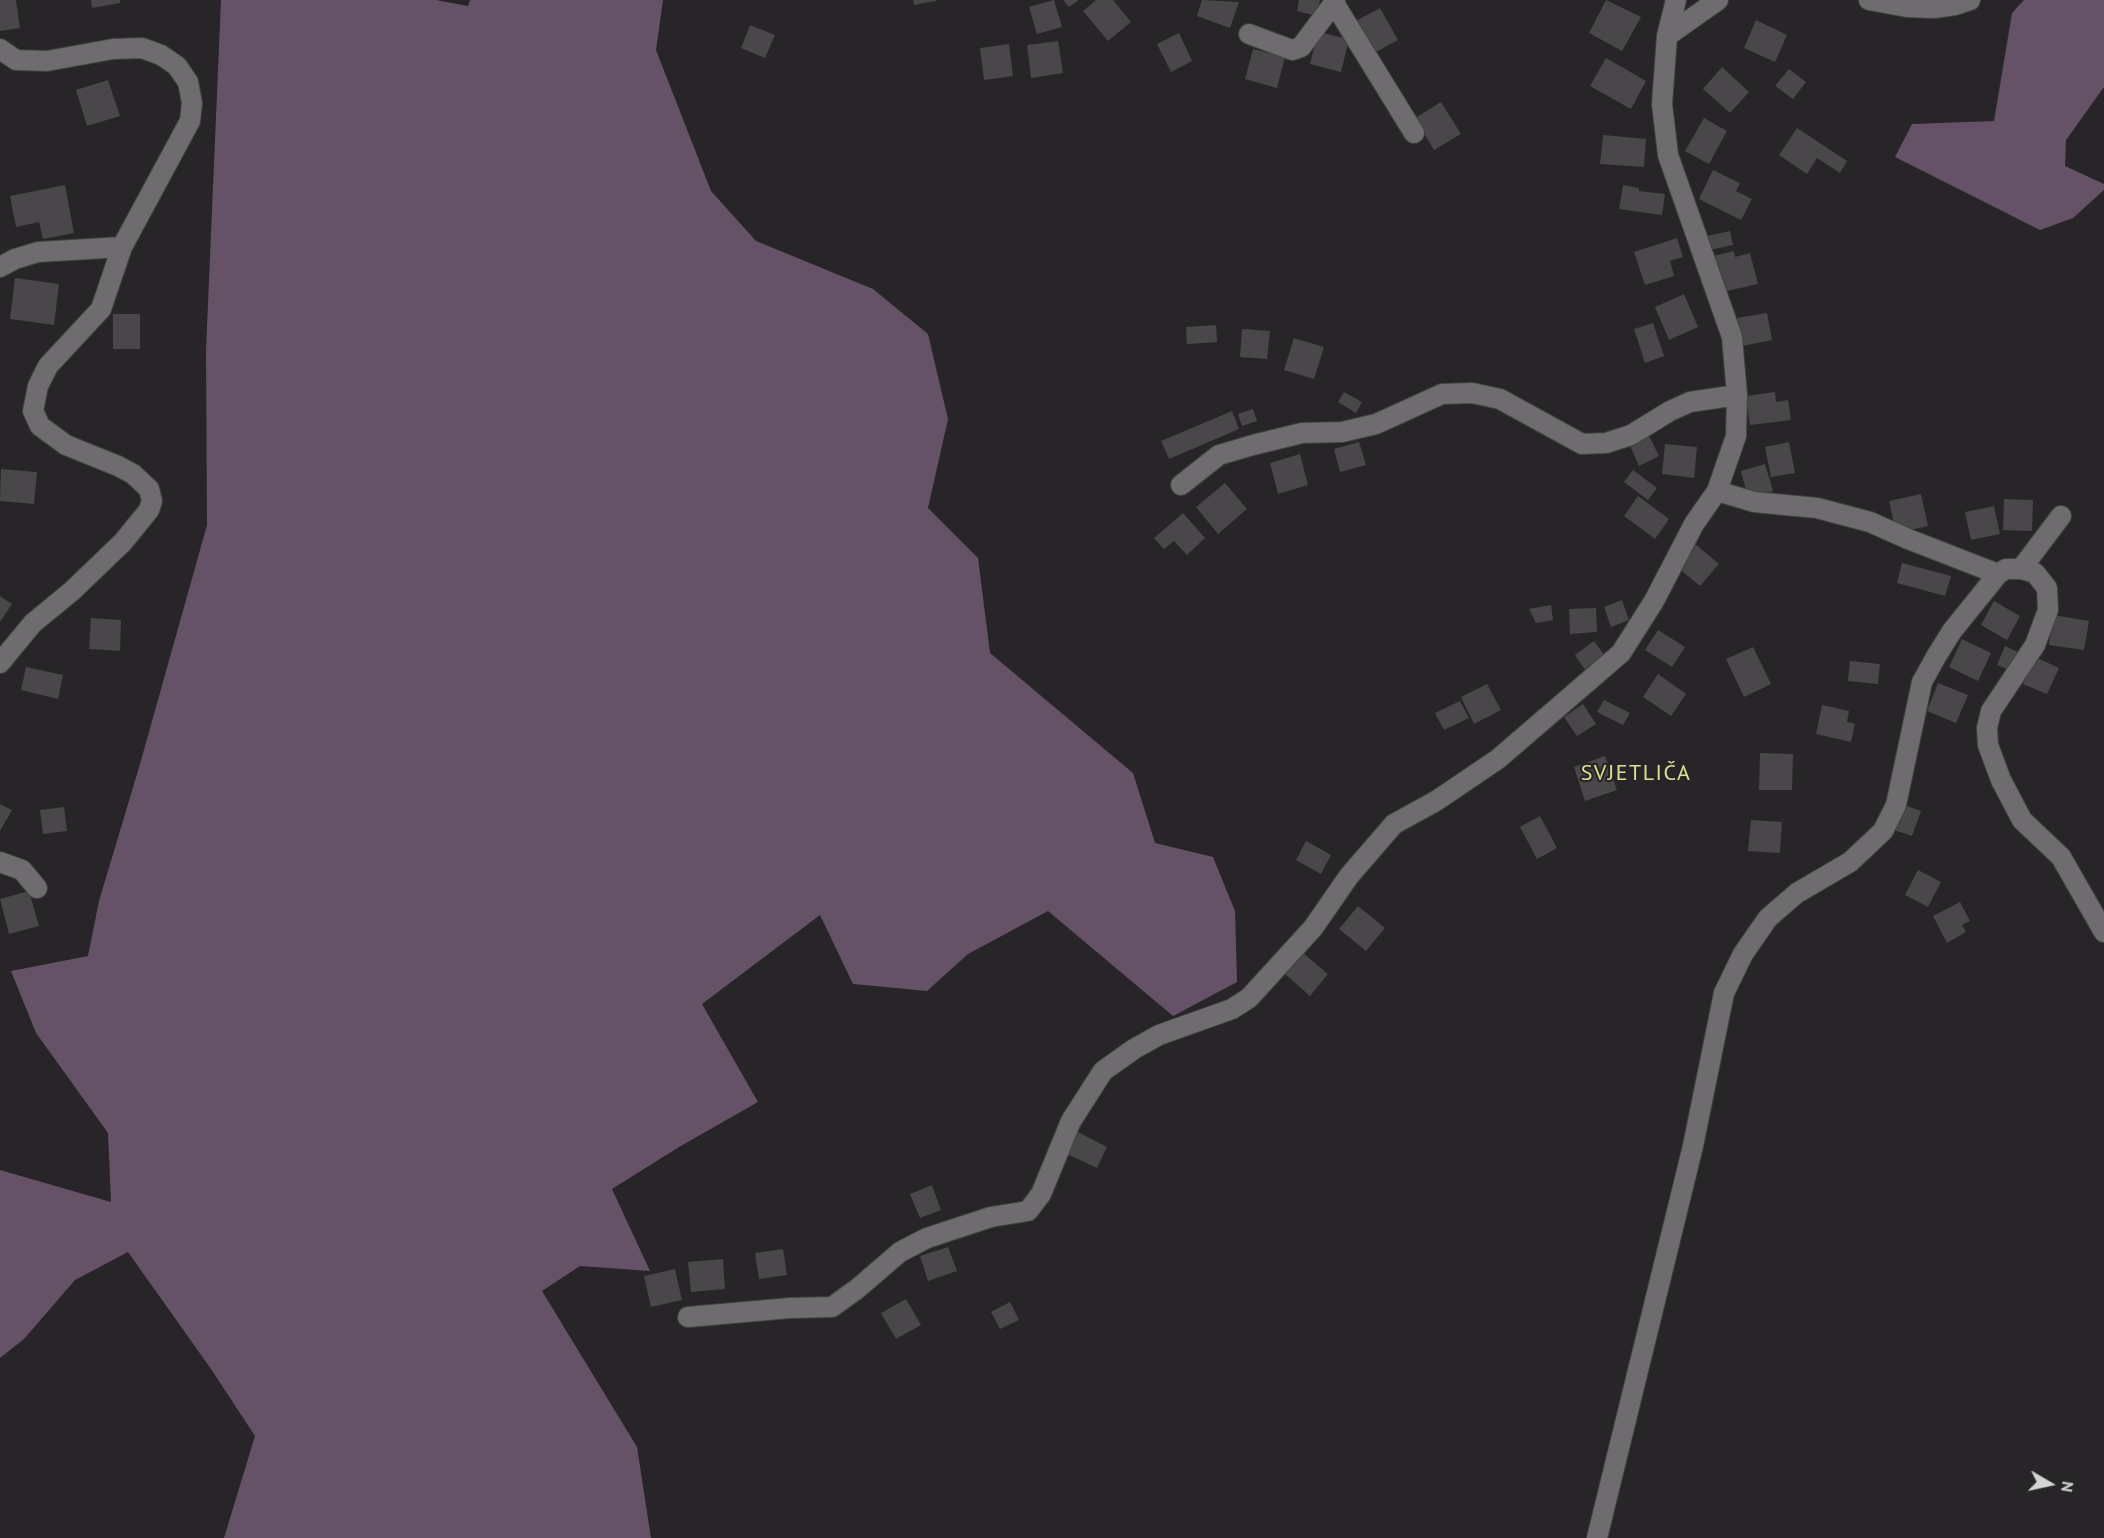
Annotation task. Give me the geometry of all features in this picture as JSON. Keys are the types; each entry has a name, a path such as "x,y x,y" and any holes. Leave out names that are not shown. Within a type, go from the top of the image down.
{"street":[{"path":"688,1317 790,1308 832,1307 900,1252 927,1238 991,1217 1028,1211 1041,1194 1071,1120 1103,1071 1159,1035 1232,1009 1249,998 1313,928 1349,876 1394,824 1436,801 1498,759 1621,653 1654,601 1694,524 1717,491 1737,436 1737,394 1732,337 1668,155 1662,104 1667,36 1676,0"},
{"path":"1667,36 1718,0"},
{"path":"1869,0 1907,7 1934,8 1970,0"},
{"path":"1249,34 1292,50 1301,47 1335,2 1414,133"},
{"path":"0,48 16,60 47,61 113,49 142,48 161,55 177,66 188,82 192,103 190,121 123,247 100,309 48,366 38,386 33,411 40,426 66,445 133,474 149,489 152,501 149,510 123,542 72,591 33,622 0,663"},
{"path":"0,267 15,259 38,252 123,247"},
{"path":"1181,485 1219,455 1302,434 1342,432 1376,424 1442,394 1472,393 1500,399 1582,444 1606,443 1631,435 1670,411 1690,402 1737,394"},
{"path":"1717,491 1754,502 1817,508 1870,522 1998,573"},
{"path":"2021,569 2061,516"},
{"path":"1597,1538 1694,1146 1724,993 1743,954 1768,918 1797,893 1850,862 1883,831 1896,805 1922,682 1952,631 1998,573 2006,568 2035,573 2047,588 2048,610 2035,645 1991,711 1987,728 1988,745 2001,780 2022,820 2061,857 2104,932"},
{"path":"0,862 22,870 37,888"}],"shaded area":[{"path":"221,0 436,0 468,6 470,0 663,0 656,50 711,191 756,241 873,289 928,334 948,419 928,508 978,558 990,653 1133,773 1155,843 1213,857 1235,911 1237,982 1173,1016 1048,911 968,954 927,991 853,984 820,915 702,1004 758,1102 612,1189 650,1271 580,1266 542,1291 637,1447 651,1538 224,1538 255,1436 211,1369 128,1252 75,1280 24,1339 0,1358 0,1170 111,1202 108,1133 36,1033 11,971 88,956 99,901 207,525 206,350"},
{"path":"2024,0 2104,0 2104,87 2066,140 2065,166 2104,184 2104,190 2073,218 2040,230 1895,157 1912,124 1994,121 2012,13"}],"building":[{"path":"0,0 16,0 20,28 0,31"},
{"path":"91,0 120,0 120,3 92,8"},
{"path":"913,0 936,0 936,1 914,5"},
{"path":"1054,0 1062,27 1037,34 1029,7"},
{"path":"1063,0 1079,0 1069,7"},
{"path":"1096,0 1113,0 1131,22 1108,41 1083,11"},
{"path":"1202,0 1239,2 1230,28 1197,16"},
{"path":"1299,0 1320,0 1317,16 1297,11"},
{"path":"1606,0 1641,17 1622,51 1589,33"},
{"path":"1380,8 1398,40 1374,53 1356,21"},
{"path":"1756,20 1787,35 1775,62 1744,48"},
{"path":"750,25 775,35 765,58 741,48"},
{"path":"1318,32 1349,39 1341,72 1310,64"},
{"path":"1179,33 1192,61 1171,72 1157,44"},
{"path":"1058,41 1063,73 1031,78 1027,45"},
{"path":"1009,44 1013,76 984,80 980,48"},
{"path":"1253,49 1285,57 1277,88 1245,79"},
{"path":"1606,58 1646,81 1631,109 1590,86"},
{"path":"1722,67 1749,92 1730,113 1703,89"},
{"path":"1789,69 1806,82 1793,99 1775,86"},
{"path":"108,80 120,116 87,126 76,90"},
{"path":"1441,102 1461,134 1434,150 1415,118"},
{"path":"1704,118 1727,131 1709,164 1685,151"},
{"path":"1797,128 1847,161 1840,173 1817,158 1807,174 1779,155"},
{"path":"1603,135 1646,139 1644,167 1600,164"},
{"path":"1713,170 1740,183 1736,191 1752,199 1741,220 1699,199"},
{"path":"65,185 74,233 43,239 39,222 16,227 10,196"},
{"path":"1623,185 1639,188 1639,191 1665,194 1662,215 1619,209"},
{"path":"1730,231 1733,245 1709,250 1707,236"},
{"path":"1677,238 1683,257 1670,261 1674,276 1645,285 1634,252"},
{"path":"1734,251 1735,257 1750,253 1758,284 1722,292 1713,256"},
{"path":"15,278 59,284 54,325 10,319"},
{"path":"1684,294 1698,327 1669,340 1655,307"},
{"path":"1767,313 1772,340 1742,346 1737,318"},
{"path":"113,314 140,314 140,349 113,349"},
{"path":"1653,323 1664,356 1645,363 1634,329"},
{"path":"1216,325 1217,342 1187,344 1186,327"},
{"path":"1242,329 1270,331 1267,359 1240,357"},
{"path":"1294,338 1324,347 1314,379 1284,370"},
{"path":"1344,392 1362,402 1356,413 1338,402"},
{"path":"1775,392 1776,402 1788,400 1791,420 1750,425 1746,396"},
{"path":"1253,409 1257,421 1242,426 1238,414"},
{"path":"1232,411 1239,429 1169,459 1161,441"},
{"path":"1648,434 1659,456 1639,466 1629,443"},
{"path":"1359,442 1366,465 1340,472 1334,449"},
{"path":"1789,442 1795,473 1771,477 1765,447"},
{"path":"1665,444 1697,447 1694,478 1662,474"},
{"path":"1300,454 1308,485 1278,494 1270,463"},
{"path":"1765,464 1773,491 1748,498 1741,471"},
{"path":"1,469 37,472 34,504 0,501"},
{"path":"1633,470 1657,488 1648,500 1624,482"},
{"path":"1225,483 1247,509 1218,534 1196,507"},
{"path":"1921,494 1928,526 1896,533 1889,501"},
{"path":"1638,496 1669,519 1655,539 1624,516"},
{"path":"2004,499 2033,500 2032,531 2003,530"},
{"path":"1994,506 2000,534 1971,540 1965,512"},
{"path":"1183,513 1205,538 1187,555 1174,541 1164,549 1154,538"},
{"path":"1695,544 1719,564 1700,586 1677,567"},
{"path":"1902,563 1951,576 1945,596 1897,583"},
{"path":"0,596 12,604 0,622"},
{"path":"1622,600 1629,620 1611,627 1604,607"},
{"path":"1994,601 2020,616 2007,640 1981,625"},
{"path":"1551,605 1553,620 1536,623 1529,609"},
{"path":"1596,608 1597,632 1570,634 1569,609"},
{"path":"2053,615 2089,621 2084,650 2049,645"},
{"path":"91,618 121,620 120,651 89,649"},
{"path":"1658,630 1685,647 1672,667 1645,650"},
{"path":"1962,639 1991,653 1978,681 1949,667"},
{"path":"1594,641 1605,656 1585,670 1575,655"},
{"path":"2005,646 2020,653 2012,671 1997,665"},
{"path":"1753,647 1771,684 1744,697 1726,659"},
{"path":"2035,657 2059,668 2047,694 2023,684"},
{"path":"1850,661 1880,664 1878,684 1848,681"},
{"path":"26,667 63,675 58,699 21,690"},
{"path":"1658,674 1686,694 1671,716 1643,697"},
{"path":"1938,683 1968,695 1956,723 1927,711"},
{"path":"1487,684 1501,710 1474,724 1461,697"},
{"path":"1604,700 1630,713 1623,725 1597,712"},
{"path":"1460,701 1469,718 1444,730 1435,713"},
{"path":"1583,704 1596,724 1577,736 1564,717"},
{"path":"1822,705 1849,711 1847,722 1855,724 1851,742 1816,734"},
{"path":"1760,753 1793,754 1792,790 1759,790"},
{"path":"1605,756 1617,790 1585,801 1574,767"},
{"path":"0,804 12,810 0,831"},
{"path":"1904,805 1921,811 1912,836 1894,830"},
{"path":"64,807 67,831 43,834 40,810"},
{"path":"1540,816 1557,848 1537,859 1520,827"},
{"path":"1751,820 1782,822 1780,853 1748,851"},
{"path":"1306,841 1331,855 1321,874 1296,860"},
{"path":"1918,870 1941,882 1928,907 1905,895"},
{"path":"29,891 39,926 9,934 0,899"},
{"path":"1960,902 1970,921 1962,925 1966,932 1947,943 1933,916"},
{"path":"1358,906 1385,928 1366,951 1339,929"},
{"path":"1303,953 1328,974 1310,996 1285,974"},
{"path":"1078,1132 1107,1147 1097,1168 1067,1154"},
{"path":"932,1185 941,1210 920,1218 910,1194"},
{"path":"948,1247 957,1271 928,1281 920,1256"},
{"path":"783,1249 787,1275 759,1279 755,1253"},
{"path":"723,1259 725,1289 691,1292 688,1262"},
{"path":"675,1269 682,1300 651,1307 644,1276"},
{"path":"906,1299 921,1325 896,1339 881,1313"},
{"path":"1010,1302 1019,1320 1000,1329 991,1312"}],"district":[{"name":"SVJETLIČA","path":"1636,774"}]}
